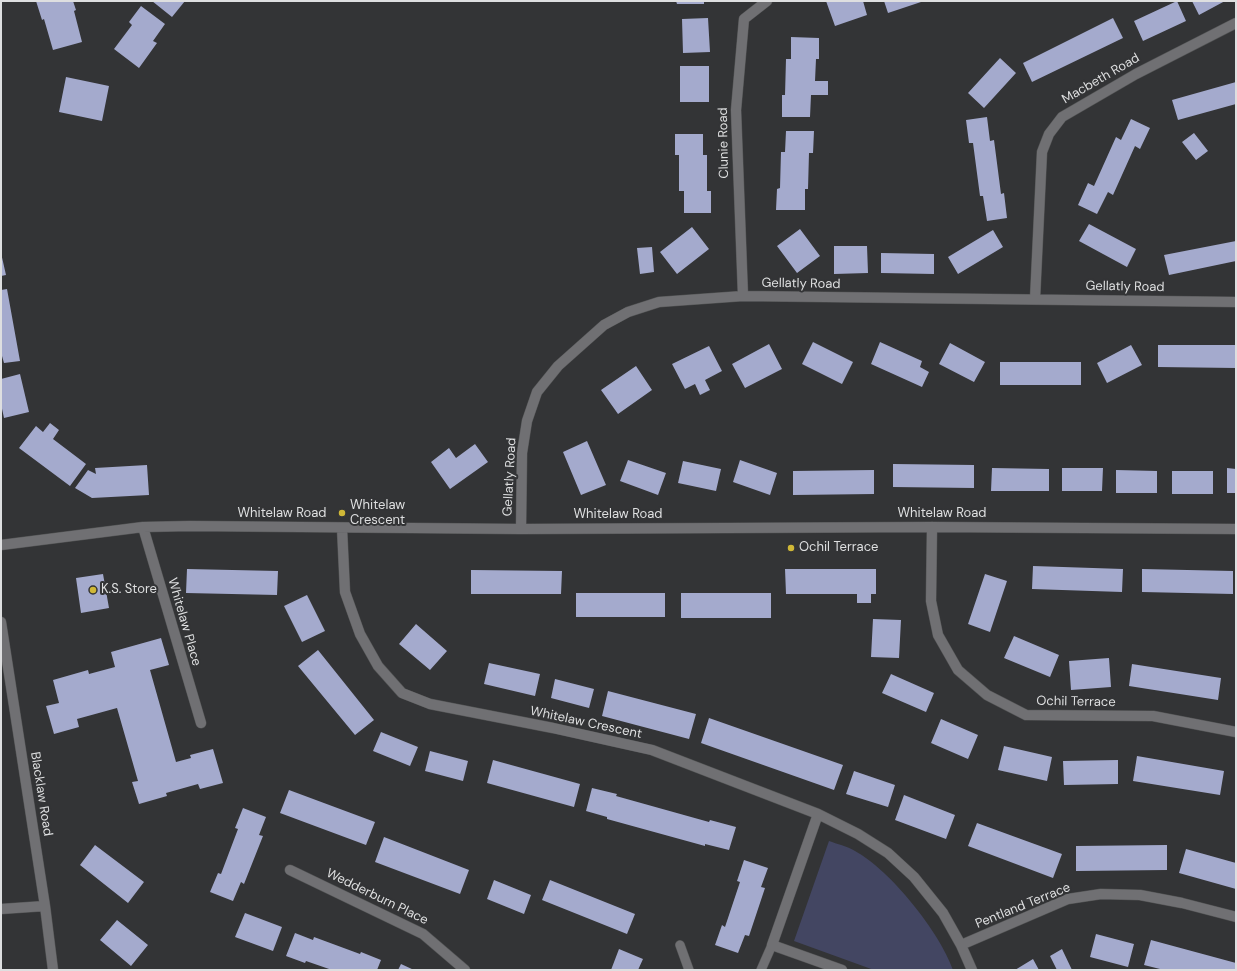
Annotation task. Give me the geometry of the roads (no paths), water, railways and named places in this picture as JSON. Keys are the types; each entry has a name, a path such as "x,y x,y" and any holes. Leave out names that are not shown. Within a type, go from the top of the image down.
{"street":[{"name":"Clunie Road","path":"742,296 736,110 744,19 767,1"},
{"name":"Macbeth Road","path":"1035,299 1042,152 1049,134 1062,117 1136,74 1236,23"},
{"name":"Gellatly Road","path":"521,529 522,453 527,421 537,392 558,366 604,326 628,312 659,302 742,296 1236,302"},
{"name":"Whitelaw Road","path":"1,545 143,527 521,529 932,526 1236,529"},
{"name":"Ochil Terrace","path":"932,526 931,601 938,635 958,670 987,695 1026,715 1153,716 1236,732"},
{"name":"Whitelaw Place","path":"143,527 201,723"},
{"name":"Whitelaw Crescent","path":"342,528 345,592 360,634 378,666 402,693 430,704 553,728 652,750 818,814 858,834 888,853 914,876 943,913 961,945 972,970"},
{"name":"Blacklaw Road","path":"1,622 45,906 53,970"},
{"path":"818,814 772,945 842,970"},
{"name":"Wedderburn Place","path":"290,870 424,934 465,970"},
{"name":"Pentland Terrace","path":"961,945 1068,899 1102,894 1140,894 1236,917"},
{"path":"1,909 45,906"}],"lane":[{"path":"680,945 689,970"},
{"path":"761,970 772,945"}],"place":[{"name":"Whitelaw Crescent","path":"342,513"},
{"name":"Ochil Terrace","path":"791,548"},
{"name":"K.S. Store","path":"93,590"}]}
